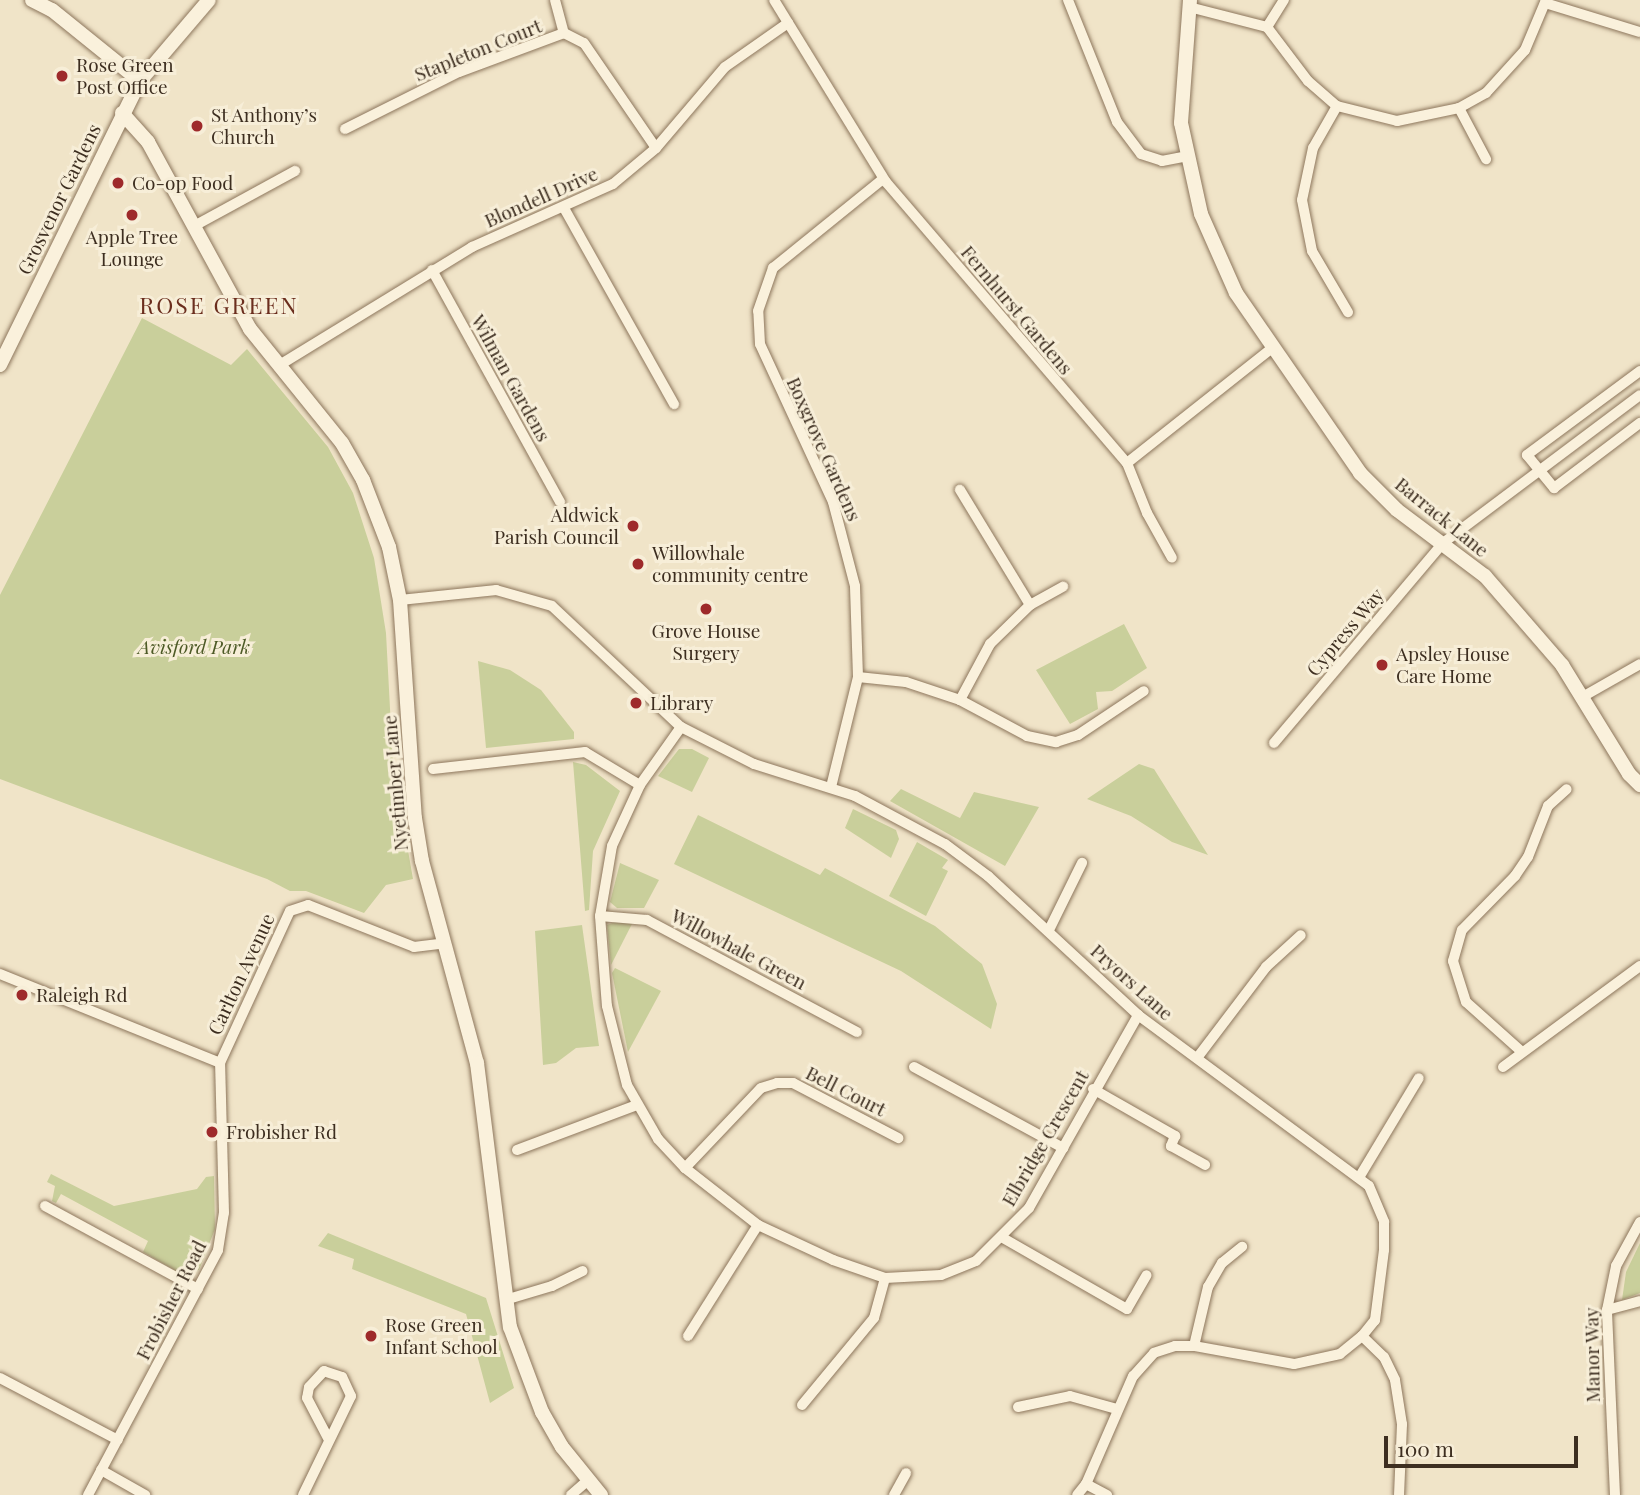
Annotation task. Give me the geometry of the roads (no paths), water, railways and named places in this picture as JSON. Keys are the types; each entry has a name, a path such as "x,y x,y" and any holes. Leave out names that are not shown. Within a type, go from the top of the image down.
{"street":[{"path":"32,0 52,10 140,81"},
{"path":"555,0 564,33"},
{"name":"Fernhurst Gardens","path":"774,0 883,179 1127,463 1172,558"},
{"path":"1069,0 1117,122 1141,155 1162,161 1187,156"},
{"path":"1266,27 1284,0"},
{"path":"1189,4 1266,27 1308,81 1337,106 1397,121 1459,108 1486,93 1507,74 1525,50 1546,1 1640,32"},
{"name":"Grosvenor Gardens","path":"0,365 122,113 159,54 204,2"},
{"name":"Barrack Lane","path":"1189,4 1181,122 1200,214 1236,293 1360,473 1397,510 1485,576 1584,696 1629,774 1640,785"},
{"name":"Blondell Drive","path":"278,366 471,247 564,208 612,184 656,148 725,67 788,23"},
{"name":"Stapleton Court","path":"345,129 458,72 564,33 584,43 656,148"},
{"path":"1337,106 1313,148 1302,200 1312,251 1348,312"},
{"path":"1459,108 1486,159"},
{"name":"Nyetimber Lane","path":"122,113 148,142 196,225 250,329 278,366 318,409 363,480 389,547 400,600 415,818 422,861 477,1063 505,1300 523,1365 542,1412 601,1495"},
{"path":"196,225 295,171"},
{"name":"Boxgrove Gardens","path":"831,787 858,677 859,633 848,550 832,502 773,380 760,344 758,311 773,268 883,179"},
{"path":"564,208 674,404"},
{"name":"Wilman Gardens","path":"432,270 560,502"},
{"path":"1127,463 1272,348"},
{"path":"1640,371 1527,455 1554,488 1640,423"},
{"name":"Cypress Way","path":"1274,743 1443,543 1640,395"},
{"path":"960,490 1030,605"},
{"path":"960,699 990,644 1030,605 1063,587"},
{"name":"Pryors Lane","path":"400,600 496,590 552,606 681,727 754,764 831,787 945,844 1049,930 1138,1015 1360,1176 1378,1202 1384,1250 1375,1320 1362,1336 1340,1354 1294,1364 1194,1346 1175,1346 1147,1358 1117,1409 1086,1484 1077,1495"},
{"path":"1584,696 1640,664"},
{"path":"858,677 906,682 960,699 1027,736 1056,742 1078,735 1144,691"},
{"name":"Elbridge Crescent","path":"681,727 640,785 612,846 600,916 607,1006 627,1085 658,1139 685,1168 758,1225 833,1260 885,1278 942,1275 976,1261 1003,1238 1029,1208 1093,1089 1138,1015"},
{"path":"433,769 585,752 640,785"},
{"path":"1522,1052 1466,1002 1454,961 1462,930 1515,876 1528,858 1548,806 1567,789"},
{"path":"1049,930 1083,863"},
{"name":"Carlton Avenue","path":"0,974 220,1063 296,906 308,905 414,947 445,943"},
{"name":"Willowhale Green","path":"600,916 647,920 857,1032"},
{"path":"1197,1058 1266,967 1301,935"},
{"path":"1503,1068 1640,966"},
{"name":"Frobisher Road","path":"88,1495 215,1257 223,1225 220,1063"},
{"path":"914,1067 1063,1148"},
{"path":"1360,1176 1419,1078"},
{"name":"Bell Court","path":"685,1168 761,1088 777,1083 793,1083 898,1138"},
{"path":"1093,1089 1175,1136 1171,1146 1205,1165"},
{"path":"517,1150 637,1105"},
{"path":"45,1206 198,1289"},
{"name":"Manor Way","path":"1615,1495 1607,1310 1616,1266 1640,1222"},
{"path":"688,1336 758,1225"},
{"path":"1003,1238 1127,1309 1147,1275"},
{"path":"1194,1346 1208,1287 1222,1263 1242,1247"},
{"path":"505,1300 552,1286 583,1270"},
{"path":"802,1405 874,1318 885,1278"},
{"path":"1607,1310 1640,1301"},
{"path":"1362,1336 1384,1357 1395,1380 1402,1424 1399,1495"},
{"path":"303,1495 328,1438 351,1396 342,1377 324,1371 309,1387 307,1398 328,1438"},
{"path":"0,1378 118,1440"},
{"path":"1018,1407 1070,1396 1117,1409"},
{"path":"101,1470 145,1495"},
{"path":"894,1495 906,1473"},
{"path":"571,1495 588,1480"},
{"path":"1086,1484 1107,1495"}],"place":[{"name":"Rose Green Post Office","path":"62,76"},
{"name":"St Anthony’s Church","path":"197,126"},
{"name":"Co-op Food","path":"118,183"},
{"name":"Apple Tree Lounge","path":"132,215"},
{"name":"Aldwick Parish Council","path":"633,526"},
{"name":"Willowhale community centre","path":"638,564"},
{"name":"Grove House Surgery","path":"706,609"},
{"name":"Apsley House Care Home","path":"1382,665"},
{"name":"Library","path":"636,703"},
{"name":"Raleigh Rd","path":"22,995"},
{"name":"Frobisher Rd","path":"212,1132"},
{"name":"Rose Green Infant School","path":"371,1336"}],"district":[{"name":"ROSE GREEN","path":"219,305"}],"park label":[{"name":"Avisford Park","path":"194,647"}]}
